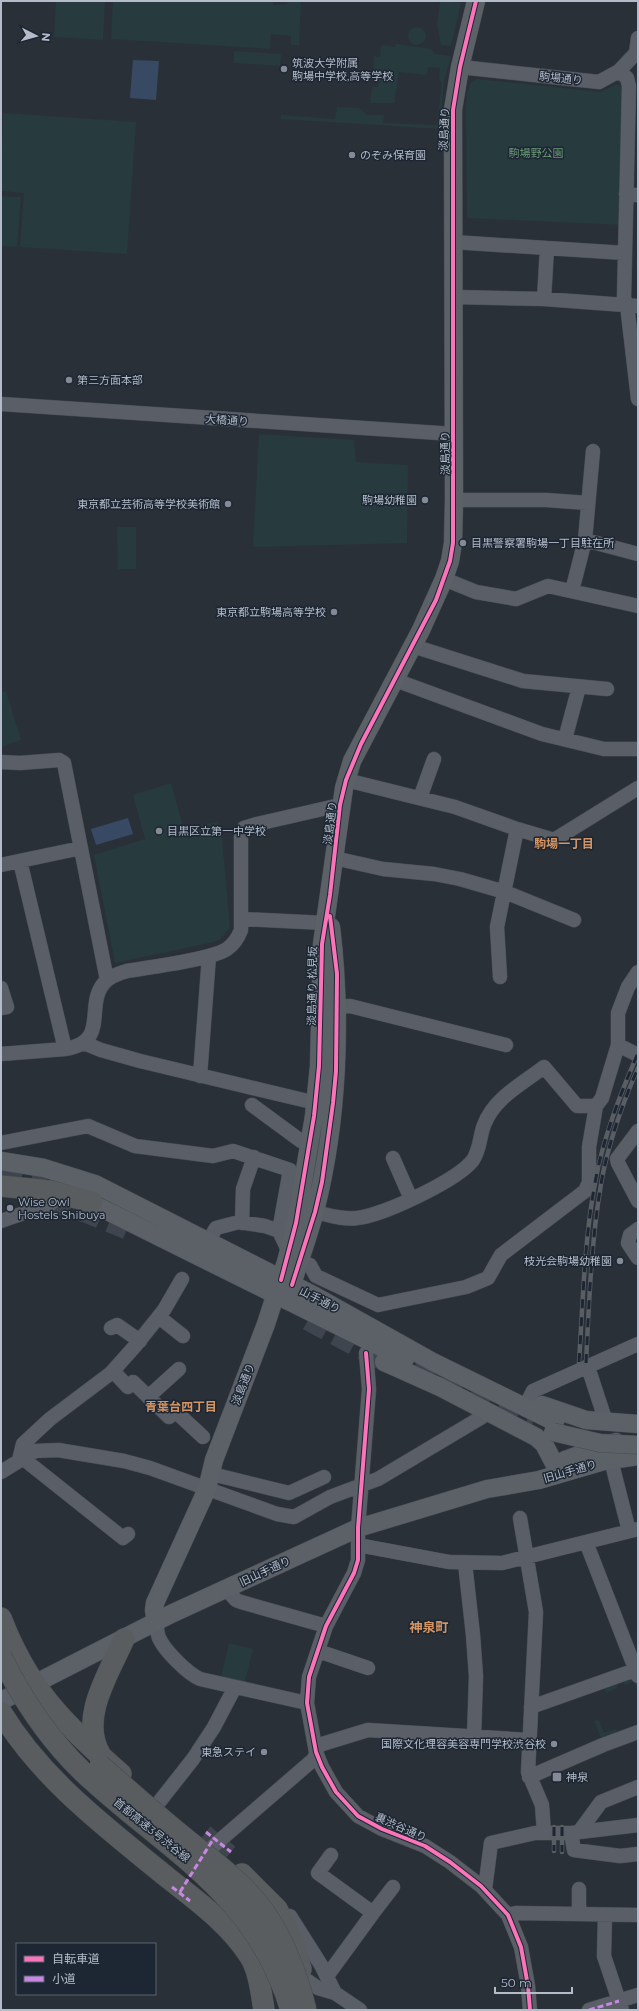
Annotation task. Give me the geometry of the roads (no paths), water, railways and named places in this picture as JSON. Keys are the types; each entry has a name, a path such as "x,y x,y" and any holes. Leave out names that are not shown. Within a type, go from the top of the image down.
{"highway":[{"path":"1,1186 63,1194 92,1202"},
{"path":"1,1618 16,1655 42,1679 65,1731 156,1806 211,1848 264,1894 277,1909 286,1923 293,1941 303,1978 309,2010"},
{"path":"124,1639 102,1690 94,1714 92,1733 102,1762 163,1820 230,1874 252,1897 271,1922 283,1943 297,1978 306,2010"},
{"name":"首都高速3号渋谷線","path":"1,1656 30,1708 68,1756 101,1788 200,1870 233,1903 262,1945 278,1977 291,2010"},
{"name":"首都高速3号渋谷線","path":"1,1684 32,1732 72,1777 193,1881 223,1912 256,1962 265,2009"},
{"path":"1,1712 25,1748 58,1786 90,1815 202,1905 228,1928 249,1955 254,1966 265,2009"},
{"path":"228,1928 246,1927 257,1920 264,1908 264,1894"},
{"path":"265,2009 274,1994 303,1978"}],"main road":[{"name":"淡島通り","path":"327,915 340,805 346,780 358,749 413,646 444,579 450,561 453,543 453,110 460,67 476,1"},
{"name":"淡島通り 松見坂","path":"294,1256 296,1223 316,1104 328,1008 337,974 327,915"},
{"name":"淡島通り 松見坂","path":"284,1290 294,1256 315,1212 322,1182 336,1071 328,1008"},
{"name":"山手通り","path":"1,1161 44,1168 90,1182 208,1242 284,1290 520,1418 554,1427 601,1433 638,1435"},
{"name":"山手通り","path":"1,1178 43,1185 92,1202 284,1290 315,1296 554,1427 589,1441 638,1445"},
{"name":"淡島通り","path":"156,1622 154,1610 155,1604 211,1482 214,1460 284,1290"},
{"path":"284,1290 304,1319 366,1353 486,1410 540,1440 546,1448 553,1464 560,1467 596,1457 608,1461 638,1456"},
{"path":"315,1296 341,1302 529,1399 576,1417 606,1422 638,1424"},
{"path":"553,1464 607,1446 638,1431"},
{"name":"旧山手通り","path":"488,1489 539,1480 608,1461"},
{"name":"旧山手通り","path":"1,1701 156,1622 226,1589 358,1537 488,1489 529,1471 553,1464"}],"street":[{"name":"駒場通り","path":"460,67 599,82 619,71 636,53 638,38"},
{"path":"619,71 627,78 633,96 632,194 624,253 624,298 632,305 638,399"},
{"path":"453,242 624,253"},
{"path":"544,299 547,248"},
{"path":"454,297 544,299 632,305"},
{"name":"大橋通り","path":"1,404 454,434"},
{"path":"572,591 585,540 593,451"},
{"path":"454,500 546,500 588,503"},
{"path":"585,540 638,554"},
{"path":"444,579 476,592 516,599 548,586 638,606"},
{"path":"413,646 523,681 607,689"},
{"path":"394,680 542,734 604,749 638,749"},
{"path":"565,739 580,687"},
{"path":"420,798 434,759"},
{"path":"1,762 20,763 59,760 64,763 107,980"},
{"path":"346,780 455,807 517,829 554,840 638,788"},
{"path":"1,1054 75,1048 84,1043 90,1035 94,1025 99,991 107,980 115,975 127,971 220,953 235,942 239,936 242,919 240,837 244,828 340,805"},
{"path":"500,977 497,927 517,829"},
{"path":"1,865 81,848"},
{"path":"334,858 382,869 440,875 504,892 574,920"},
{"path":"20,862 65,1050"},
{"path":"242,919 327,915"},
{"path":"200,1076 208,956"},
{"path":"208,1242 216,1228 242,1223 265,1226 278,1231 294,1256 310,1265 316,1276 378,1306 449,1291 488,1278 502,1254 585,1191 589,1182 589,1147 596,1106 602,1098 618,1045 618,1013 628,988 638,972"},
{"path":"1,988 7,1007 1,1008"},
{"path":"328,1008 350,1006 506,1045"},
{"path":"84,1043 101,1050 316,1104"},
{"path":"618,1045 638,1055"},
{"path":"315,1212 356,1218 369,1216 411,1199 465,1168 478,1151 483,1126 493,1109 503,1098 544,1067 577,1106 596,1106"},
{"path":"252,1105 301,1141 310,1143"},
{"path":"1,1143 88,1126 135,1146 213,1156 233,1151 254,1157 290,1170 278,1231"},
{"path":"638,1131 617,1159 638,1201"},
{"path":"242,1223 244,1189 254,1157"},
{"path":"393,1158 411,1199"},
{"path":"1,1221 50,1204 63,1194"},
{"path":"638,1229 630,1235 628,1243 638,1258"},
{"path":"19,1460 23,1444 56,1415 112,1371 140,1341 172,1297 182,1279"},
{"path":"159,1316 182,1336"},
{"path":"111,1328 117,1325 140,1341"},
{"path":"529,1399 533,1391 638,1344"},
{"name":"裏渋谷通り","path":"366,1353 369,1389 361,1486 358,1560 354,1574 326,1626 309,1677 307,1703 316,1752 322,1767 336,1792 358,1816 382,1829 425,1846 450,1862 485,1890 508,1915 521,1947 528,1986 530,2010"},
{"path":"588,1367 606,1422"},
{"path":"148,1397 179,1369"},
{"path":"112,1371 128,1386 133,1382 169,1417 175,1411 203,1436"},
{"path":"1,1472 35,1451 58,1450 124,1461 211,1482 277,1514 294,1517 330,1497 378,1479 482,1417 486,1410"},
{"path":"19,1460 25,1460 123,1538 128,1534"},
{"path":"358,1537 465,1563 502,1563 634,1530 608,1461"},
{"path":"211,1482 231,1480 289,1493 324,1477"},
{"path":"520,1518 536,1612 529,1740 529,1777 542,1805 544,1833"},
{"path":"531,1707 637,1672 586,1542"},
{"path":"465,1563 476,1676 474,1737"},
{"path":"226,1589 236,1600 326,1626"},
{"path":"156,1622 159,1638 183,1668 200,1680 307,1703"},
{"path":"318,1651 368,1668"},
{"path":"156,1806 193,1759 214,1727 235,1687"},
{"path":"211,1848 314,1759 319,1744 368,1730 529,1740"},
{"path":"529,1777 603,1745 638,1732"},
{"path":"638,1787 601,1802 575,1833 574,1850 586,1853 620,1856 638,1854"},
{"path":"485,1890 491,1843 535,1833 575,1833 638,1825"},
{"path":"331,1855 318,1874 373,1913"},
{"path":"327,1976 393,1887"},
{"path":"578,1889 579,1914"},
{"path":"264,1894 280,1901 340,1997"},
{"path":"508,1915 516,1913 638,1915"},
{"path":"605,1915 604,1956 620,2005"},
{"path":"228,1928 318,1988 340,1997 360,2010"},
{"path":"589,2010 620,2005 638,1995"}],"water":[{"path":"133,60 159,61 156,100 130,98"},
{"path":"128,818 133,834 96,845 91,829"}],"tunnel":[{"path":"1,1174 46,1184"},
{"path":"51,1201 88,1213 127,1229"},
{"path":"308,1320 386,1362"},
{"path":"388,1350 459,1388 496,1404 534,1416"},
{"path":"206,1832 231,1852"}],"railway":[{"path":"579,1362 588,1228 598,1166 613,1117 638,1053"},
{"path":"586,1363 589,1296 601,1184 607,1154 616,1125 638,1068"},
{"path":"554,1827 554,1851"},
{"path":"562,1827 562,1852"}],"place":[{"name":"筑波大学附属 駒場中学校,高等学校","path":"284,69"},
{"name":"のぞみ保育園","path":"352,155"},
{"name":"第三方面本部","path":"69,380"},
{"name":"駒場幼稚園","path":"425,500"},
{"name":"東京都立芸術高等学校美術館","path":"228,504"},
{"name":"目黒警察署駒場一丁目駐在所","path":"463,543"},
{"name":"東京都立駒場高等学校","path":"334,612"},
{"name":"目黒区立第一中学校","path":"159,831"},
{"name":"Wise Owl Hostels Shibuya","path":"10,1208"},
{"name":"枝光会駒場幼稚園","path":"620,1261"},
{"name":"国際文化理容美容専門学校渋谷校","path":"554,1744"},
{"name":"東急ステイ","path":"264,1752"},
{"name":"神泉","path":"557,1777"}],"district":[{"name":"駒場一丁目","path":"564,844"},
{"name":"青葉台四丁目","path":"181,1407"},
{"name":"神泉町","path":"429,1627"}],"park label":[{"name":"駒場野公園","path":"536,153"}]}
